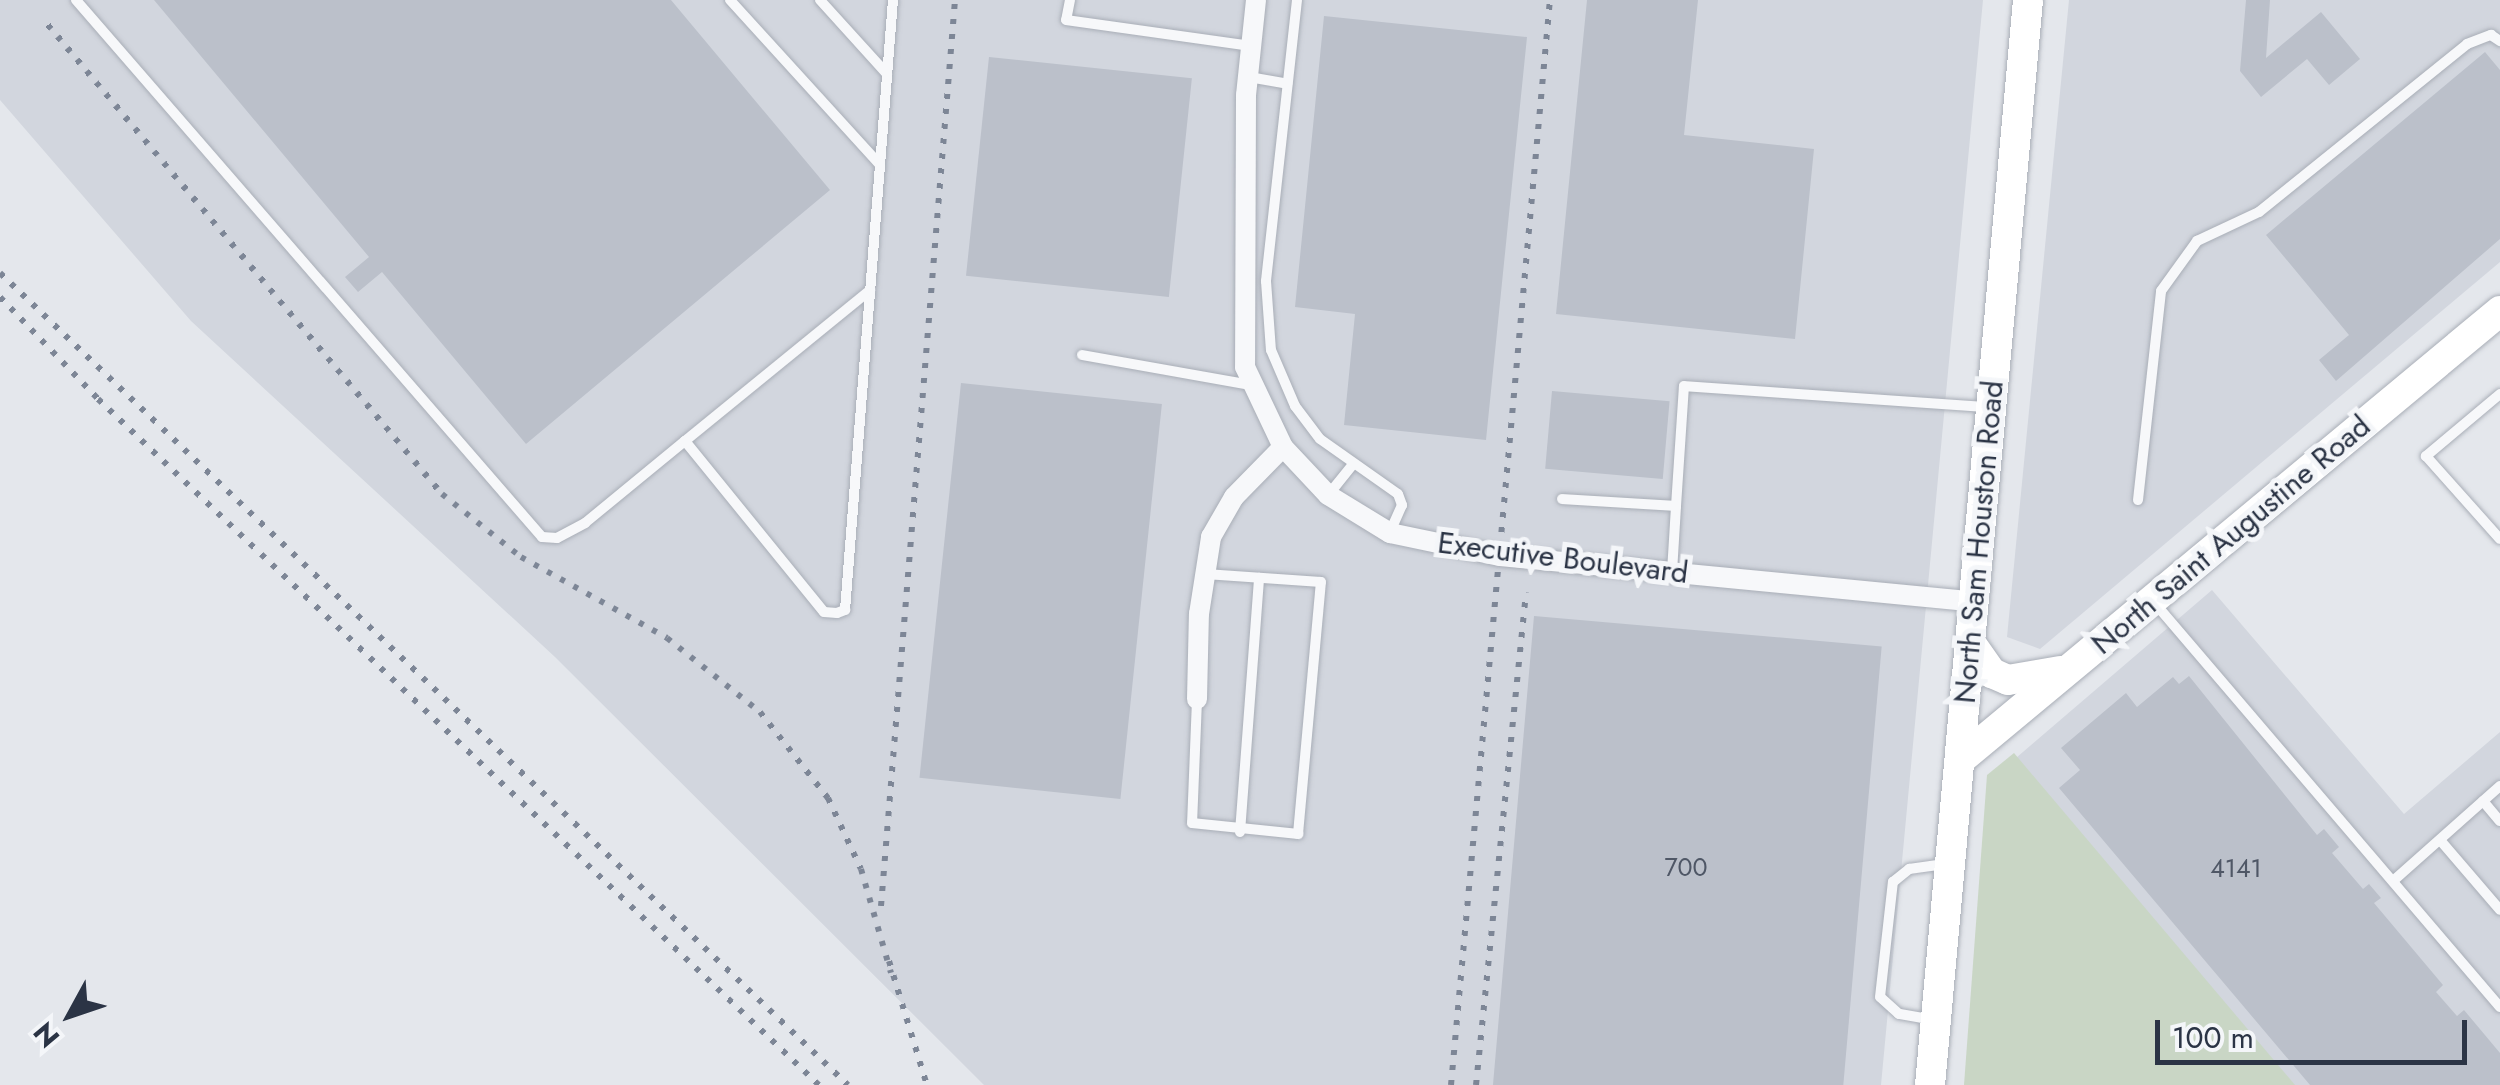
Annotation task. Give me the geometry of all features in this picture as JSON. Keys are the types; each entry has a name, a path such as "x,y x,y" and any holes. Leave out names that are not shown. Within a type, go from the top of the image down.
{"street":[{"name":"Executive Boulevard","path":"1256,0 1248,77 1244,355 1252,386 1283,448 1328,495 1390,533 1500,556 1971,601"},
{"name":"North Sam Houston Road","path":"1930,1085 2028,0"},
{"name":"North Saint Augustine Road","path":"1962,759 2500,311"},
{"path":"1197,698 1211,537 1234,497 1283,448"},
{"path":"1970,642 1992,673 2008,680 2028,681 2072,667"}],"lane":[{"path":"76,0 542,537 557,538 585,523 870,290"},
{"path":"730,0 880,165"},
{"path":"820,0 887,74"},
{"path":"685,442 824,612 845,610 893,0"},
{"path":"1070,0 1066,20 1251,46"},
{"path":"1297,0 1266,281 1271,350 1295,406 1320,439 1398,494 1402,505 1390,533"},
{"path":"2138,500 2161,291 2197,241 2258,212 2467,44 2490,35 2500,41"},
{"path":"1248,77 1287,84"},
{"path":"1244,355 1271,350"},
{"path":"1082,355 1252,386"},
{"path":"1672,572 1684,386 1989,407"},
{"path":"2500,394 2426,456 2500,539"},
{"path":"1328,495 1353,464"},
{"path":"1562,498 1676,506"},
{"path":"1197,698 1192,824 1240,832 1298,834 1321,582 1205,574"},
{"path":"1240,832 1259,578"},
{"path":"2152,601 2500,1007"},
{"path":"2393,882 2500,786"},
{"path":"2483,802 2500,822"},
{"path":"2440,840 2500,910"},
{"path":"1935,1020 1899,1014 1880,997 1893,882 1910,869 1950,864"}],"shaded area":[{"path":"0,0 1983,0 1881,1085 984,1085 555,657 191,321 0,100"},
{"path":"2069,0 2500,0 2500,262 2040,649 2007,637"},
{"path":"2212,590 2404,814 2500,732 2500,1085 2285,1085 2009,764"}],"green space":[{"path":"2014,753 2295,1085 1964,1085 1987,775"}],"building":[{"path":"154,0 671,0 830,190 526,444 382,272 358,292 345,277 369,257"},
{"path":"1587,0 1698,0 1684,135 1814,149 1795,339 1556,314"},
{"path":"2246,0 2270,0 2266,58 2321,12 2360,59 2329,85 2307,59 2261,97 2240,71"},
{"path":"1324,16 1527,37 1486,440 1344,425 1355,314 1295,307"},
{"path":"2485,52 2500,70 2500,239 2336,381 2319,360 2349,335 2266,235"},
{"path":"989,57 1192,78 1169,297 966,276"},
{"path":"961,383 1162,404 1120,799 920,778"},
{"path":"1552,391 1670,401 1663,479 1545,469"},
{"path":"1534,616 1882,646 1843,1085 1493,1085"},
{"path":"2189,676 2317,835 2324,829 2339,847 2332,853 2363,889 2369,884 2381,898 2374,903 2443,985 2436,992 2457,1016 2464,1010 2500,1053 2500,1085 2310,1085 2059,788 2080,770 2061,748 2126,693 2137,707 2173,677 2179,684"}],"railway":[{"path":"881,906 955,0"},
{"path":"1451,1085 1550,0"},
{"path":"48,25 442,494 521,557 667,638 760,712 828,798 861,869 891,973"},
{"path":"0,273 848,1085"},
{"path":"0,297 98,399 819,1085"},
{"path":"1476,1085 1526,593"},
{"path":"889,961 927,1085"}]}
